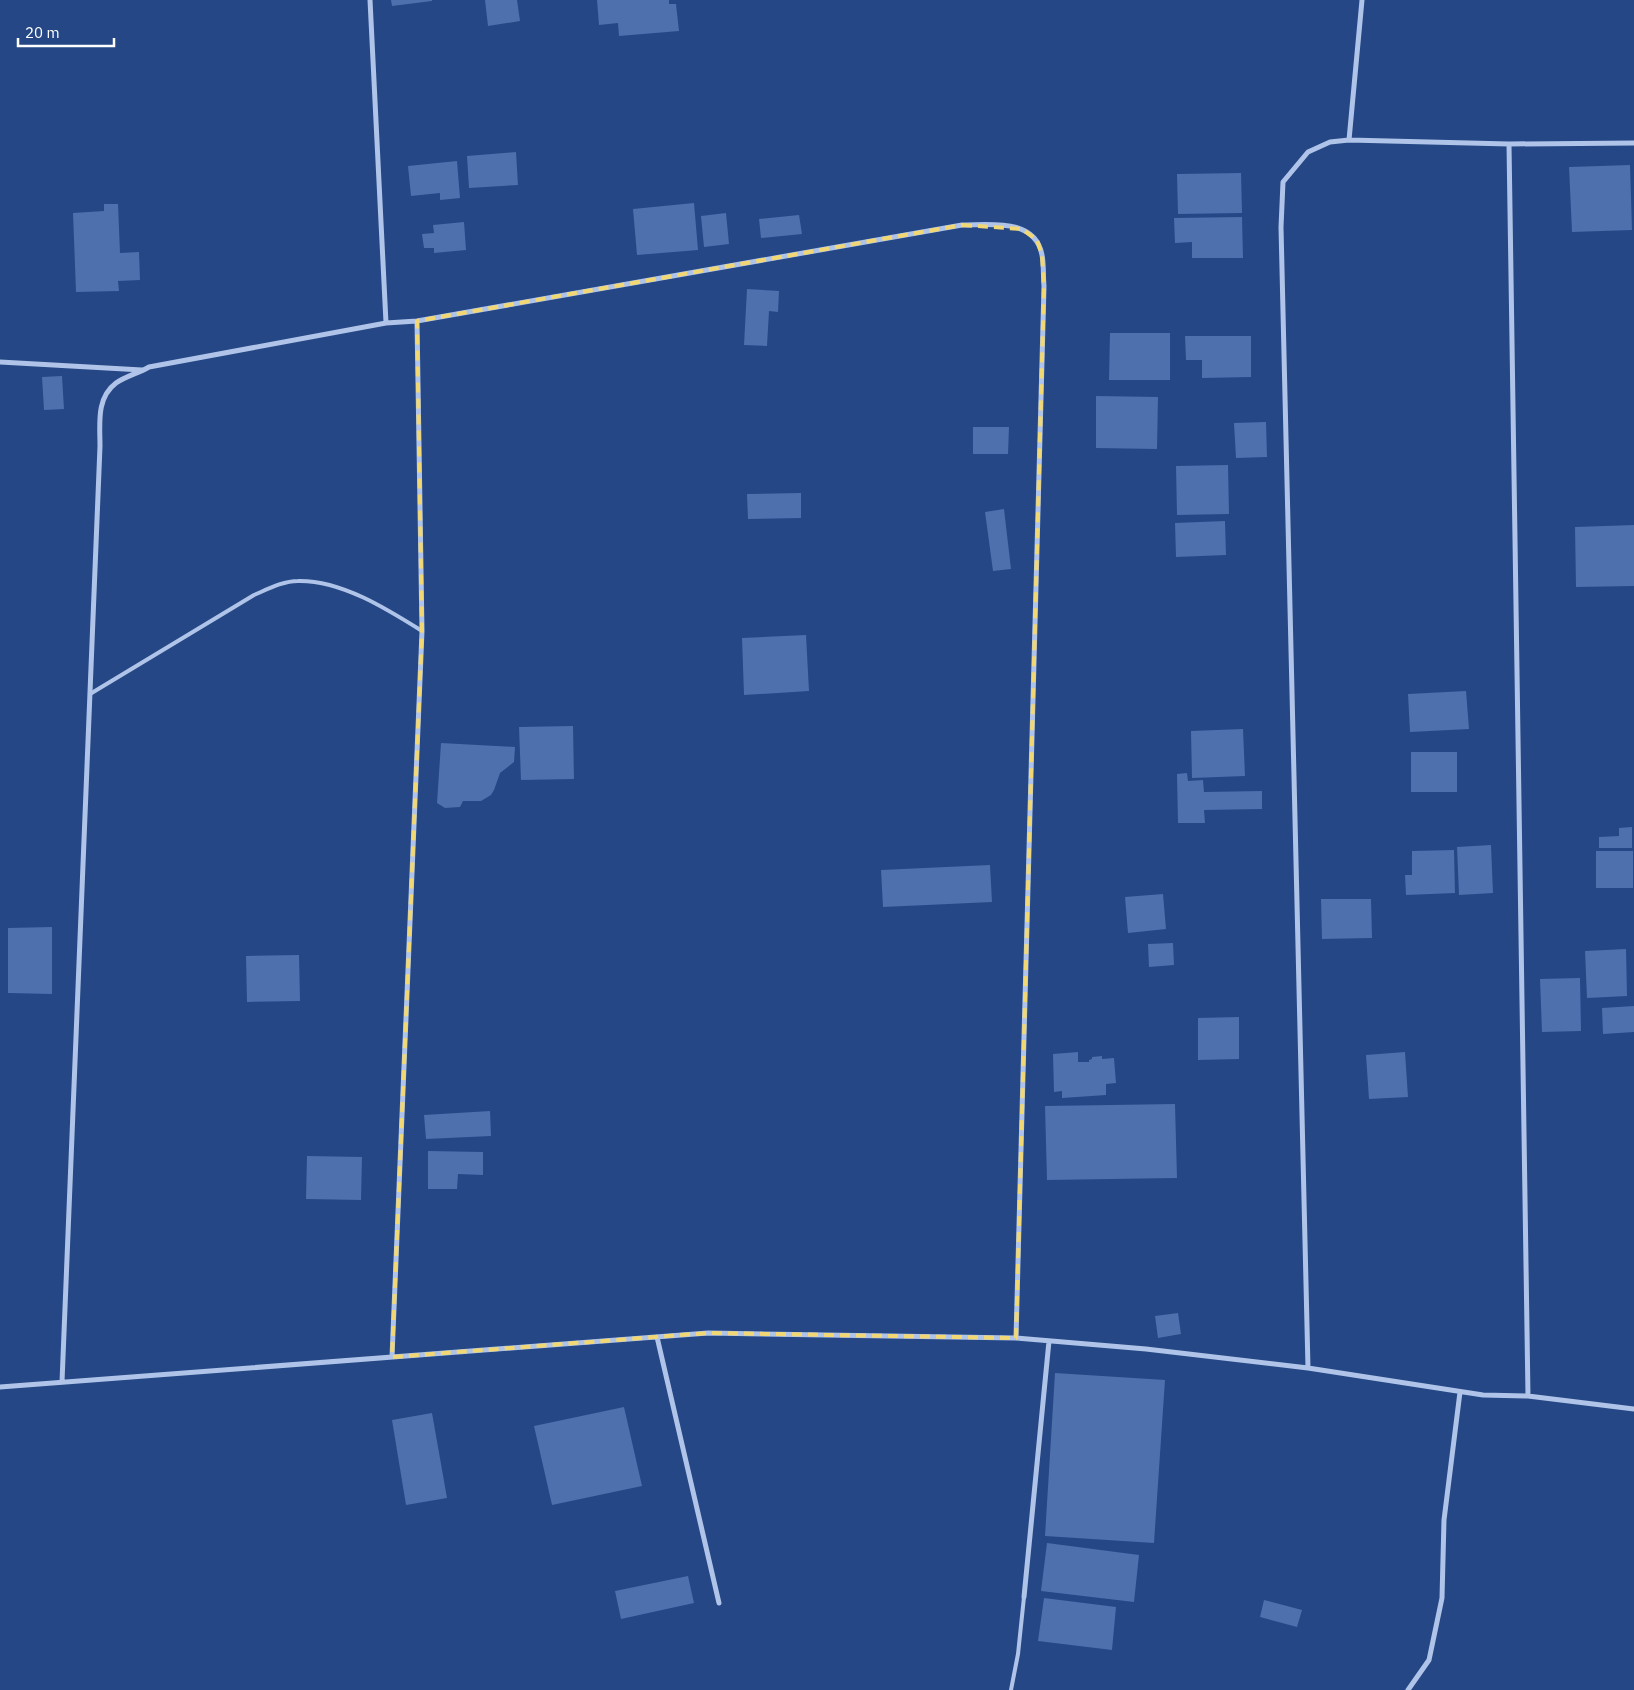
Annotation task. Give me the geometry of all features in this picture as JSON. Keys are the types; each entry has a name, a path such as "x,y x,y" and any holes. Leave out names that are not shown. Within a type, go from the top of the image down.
{"street":[{"path":"370,0 386,323"},
{"path":"1349,140 1362,0"},
{"path":"1308,1368 1281,227 1283,182 1308,152 1330,142 1349,140 1509,144 1634,143"},
{"path":"1509,144 1528,1396"},
{"path":"62,1382 101,405 108,392 117,382 149,367 386,323 417,321 962,225 1008,225 1022,229 1037,240 1042,255 1044,286 1016,1338"},
{"path":"392,1357 422,631 417,321"},
{"path":"0,362 144,370"},
{"path":"0,1387 708,1333 1016,1338 1146,1349 1308,1368 1483,1395 1528,1396 1634,1408"},
{"path":"657,1338 719,1603"},
{"path":"1024,1598 1049,1341"},
{"path":"1408,1690 1429,1660 1442,1598 1444,1520 1460,1392"}],"lane":[{"path":"90,694 254,595 275,585 298,580 326,584 356,594 392,612 422,631"},
{"path":"1011,1690 1018,1654 1024,1598"}],"highlighted area":[{"path":"962,225 1022,229 1037,240 1042,255 1044,286 1016,1338 708,1333 392,1357 422,631 417,321"}],"building":[{"path":"391,0 432,0 432,1 392,6"},
{"path":"485,0 517,0 520,21 488,26"},
{"path":"597,0 669,0 669,4 676,4 679,31 619,36 618,23 599,25"},
{"path":"516,152 518,185 469,188 467,156"},
{"path":"457,161 460,198 440,200 440,193 411,196 408,166"},
{"path":"1630,165 1632,230 1572,232 1569,167"},
{"path":"1241,173 1242,213 1178,214 1177,174"},
{"path":"694,203 698,250 637,255 633,209"},
{"path":"104,204 118,204 120,253 139,252 140,280 118,281 119,291 76,292 73,213 104,211"},
{"path":"726,213 729,244 704,247 701,216"},
{"path":"799,215 802,234 761,238 759,219"},
{"path":"1242,217 1243,258 1192,258 1192,242 1175,243 1174,218"},
{"path":"464,222 466,250 434,253 434,248 424,248 422,234 434,233 433,225"},
{"path":"747,289 779,291 778,312 769,311 767,346 744,345"},
{"path":"1110,333 1170,333 1170,380 1109,380"},
{"path":"1185,336 1251,336 1251,377 1202,378 1202,360 1186,360"},
{"path":"62,376 64,409 44,410 42,377"},
{"path":"1096,396 1158,397 1157,449 1096,448"},
{"path":"1266,422 1267,457 1236,458 1234,423"},
{"path":"973,427 1009,427 1008,454 973,454"},
{"path":"1228,465 1229,514 1177,515 1176,466"},
{"path":"801,493 801,518 748,519 747,494"},
{"path":"1004,509 1011,569 993,571 985,512"},
{"path":"1225,521 1226,555 1176,557 1175,523"},
{"path":"1634,525 1634,586 1576,587 1575,527"},
{"path":"806,635 809,691 744,695 742,638"},
{"path":"1466,691 1469,729 1410,732 1408,694"},
{"path":"573,726 574,779 521,780 519,727"},
{"path":"1243,729 1245,776 1192,778 1191,731"},
{"path":"441,743 515,747 514,762 500,773 491,795 481,801 463,801 460,807 445,808 437,803"},
{"path":"1411,752 1457,752 1457,792 1411,792"},
{"path":"1187,773 1188,781 1203,780 1204,792 1262,791 1262,809 1204,810 1205,823 1178,823 1177,774"},
{"path":"1632,827 1632,848 1599,848 1599,837 1619,836 1619,828"},
{"path":"1491,845 1493,893 1459,895 1457,847"},
{"path":"1454,850 1455,893 1406,895 1405,875 1412,875 1412,851"},
{"path":"1596,851 1633,851 1633,888 1596,888"},
{"path":"990,865 992,902 883,907 881,870"},
{"path":"1163,894 1166,929 1128,933 1125,897"},
{"path":"1321,899 1371,899 1372,938 1322,939"},
{"path":"52,927 52,994 8,993 8,928"},
{"path":"1173,943 1174,965 1149,967 1148,944"},
{"path":"1626,949 1627,996 1587,998 1585,951"},
{"path":"299,955 300,1001 247,1002 246,956"},
{"path":"1580,978 1581,1031 1542,1032 1540,979"},
{"path":"1634,1006 1634,1032 1603,1034 1602,1008"},
{"path":"1239,1017 1239,1059 1198,1060 1198,1018"},
{"path":"1078,1052 1078,1062 1089,1062 1092,1057 1102,1056 1102,1059 1114,1058 1116,1083 1106,1084 1106,1095 1062,1098 1062,1091 1054,1092 1053,1054"},
{"path":"1405,1052 1408,1097 1369,1099 1366,1055"},
{"path":"1175,1104 1177,1178 1047,1180 1045,1106"},
{"path":"490,1111 491,1136 426,1139 424,1115"},
{"path":"428,1151 483,1152 483,1175 458,1174 457,1189 428,1189"},
{"path":"307,1156 362,1157 361,1200 306,1199"},
{"path":"1178,1313 1181,1334 1158,1338 1155,1316"},
{"path":"1055,1373 1165,1380 1154,1543 1045,1536"},
{"path":"624,1407 642,1486 552,1505 534,1426"},
{"path":"432,1413 447,1498 406,1505 392,1420"},
{"path":"1047,1543 1139,1555 1134,1602 1041,1591"},
{"path":"688,1576 694,1603 621,1619 615,1591"},
{"path":"1044,1598 1116,1607 1112,1650 1038,1641"},
{"path":"1264,1600 1302,1610 1297,1627 1260,1617"}]}
